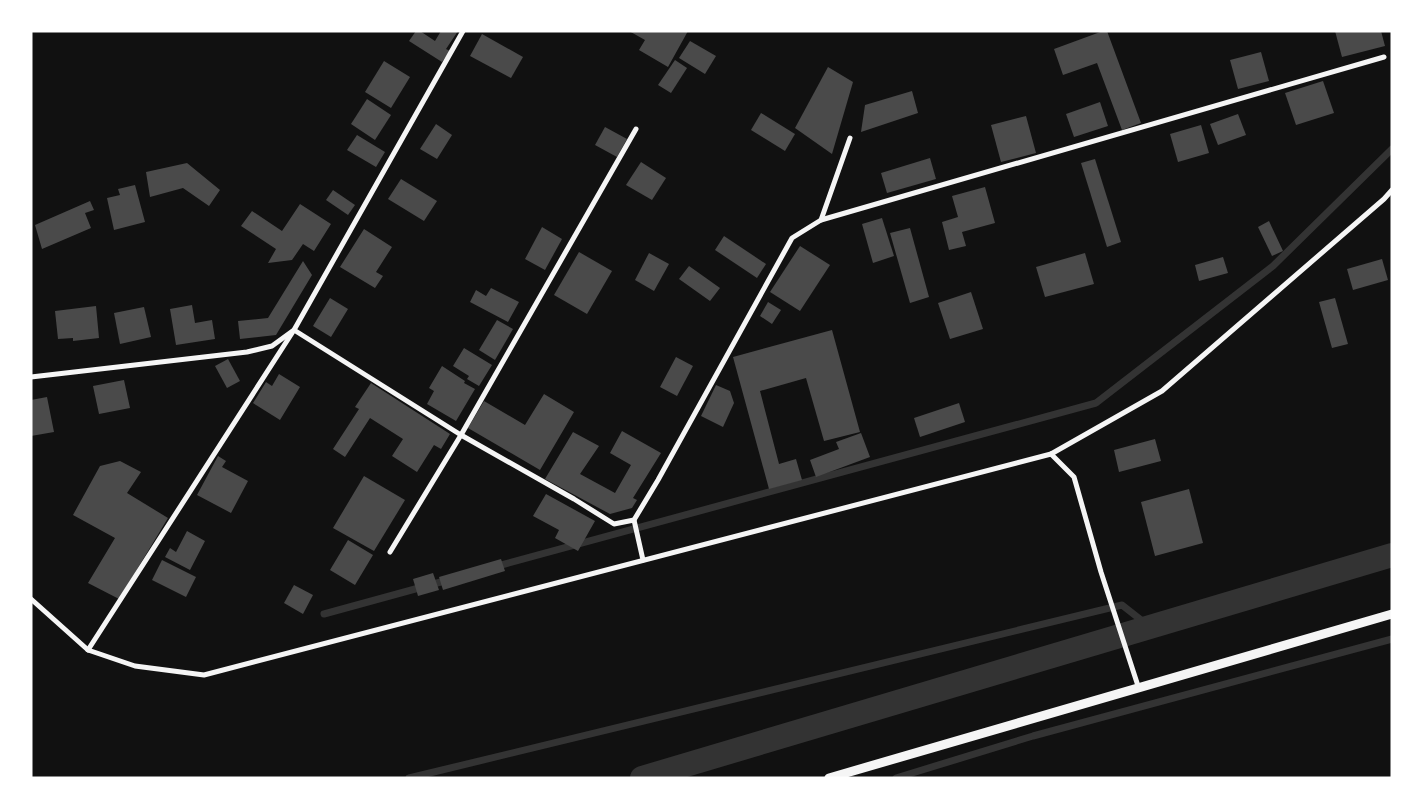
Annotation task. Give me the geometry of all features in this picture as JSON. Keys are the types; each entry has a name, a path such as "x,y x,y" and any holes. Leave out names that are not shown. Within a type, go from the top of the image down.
{"street":[{"path":"88,650 294,330 463,31"},
{"path":"643,560 634,520 792,238 821,220 1384,57"},
{"path":"390,552 461,435 636,129"},
{"path":"821,220 850,138"},
{"path":"31,599 88,650 135,666 204,675 1051,454 1162,391 1384,199 1392,190"},
{"path":"31,378 247,352 272,346 294,330"},
{"path":"294,330 461,435 614,524 634,520"},
{"path":"1051,454 1074,477 1109,598 1139,688"},
{"path":"829,778 1392,614"}],"building":[{"path":"416,31 420,31 435,41 441,31 458,31 446,49 450,51 442,62 409,41"},
{"path":"629,31 688,31 668,67 639,50 645,40"},
{"path":"1107,31 1141,123 1122,130 1097,63 1063,75 1054,49"},
{"path":"1335,31 1381,31 1385,46 1342,57"},
{"path":"482,34 523,57 511,78 470,56"},
{"path":"690,41 716,56 705,74 679,58"},
{"path":"1261,52 1269,81 1238,89 1230,60"},
{"path":"675,60 687,68 671,93 658,85"},
{"path":"384,61 410,77 391,108 365,92"},
{"path":"828,67 853,82 832,154 795,128"},
{"path":"1323,81 1334,113 1296,125 1285,93"},
{"path":"912,91 918,113 861,132 865,105"},
{"path":"367,99 391,115 375,140 351,124"},
{"path":"1100,102 1108,126 1074,137 1066,114"},
{"path":"761,113 795,134 785,151 751,130"},
{"path":"1238,114 1246,135 1218,145 1210,124"},
{"path":"1026,116 1036,153 1001,162 991,125"},
{"path":"436,124 452,135 437,159 420,149"},
{"path":"1201,125 1209,153 1178,162 1170,134"},
{"path":"605,127 627,139 617,157 595,145"},
{"path":"357,135 385,152 376,167 347,150"},
{"path":"930,158 936,179 887,193 881,173"},
{"path":"1095,159 1121,242 1107,247 1081,163"},
{"path":"641,162 666,178 652,200 626,185"},
{"path":"187,163 220,190 209,206 183,188 150,197 146,172"},
{"path":"401,179 437,201 424,221 388,199"},
{"path":"135,185 145,222 114,230 107,198 120,195 118,189"},
{"path":"985,187 995,223 962,232 966,246 949,250 942,222 958,217 952,196"},
{"path":"333,190 355,205 348,215 326,200"},
{"path":"90,201 94,210 85,213 91,228 42,249 35,225"},
{"path":"300,204 331,224 314,251 303,244 292,260 268,263 276,249 241,226 252,211 282,231"},
{"path":"882,218 894,256 873,263 862,224"},
{"path":"1269,221 1283,251 1272,256 1258,227"},
{"path":"542,227 562,239 545,270 525,259"},
{"path":"910,228 929,297 910,303 890,233"},
{"path":"364,229 392,247 376,272 383,276 375,288 340,267"},
{"path":"724,236 766,264 757,278 715,250"},
{"path":"800,246 830,265 800,311 770,292"},
{"path":"579,252 612,271 587,314 554,295"},
{"path":"649,253 669,264 654,291 635,280"},
{"path":"1085,253 1094,284 1045,297 1036,267"},
{"path":"1223,257 1228,273 1199,281 1195,265"},
{"path":"1382,259 1388,280 1353,290 1347,269"},
{"path":"303,261 312,275 276,335 240,339 238,321 268,318"},
{"path":"689,266 720,288 710,301 679,279"},
{"path":"491,288 519,302 508,322 470,302 476,290 486,296"},
{"path":"971,292 983,329 950,339 938,303"},
{"path":"330,298 348,309 331,337 313,326"},
{"path":"1335,298 1348,344 1332,348 1319,302"},
{"path":"768,302 781,310 772,324 760,316"},
{"path":"192,305 195,323 212,320 215,339 176,345 170,309"},
{"path":"96,306 99,338 73,341 73,338 58,339 55,311"},
{"path":"144,307 151,337 120,344 114,313"},
{"path":"497,320 513,329 495,360 479,350"},
{"path":"832,330 860,432 824,441 806,378 760,391 779,464 796,459 802,480 769,489 733,357"},
{"path":"464,348 492,365 479,386 467,379 469,376 453,366"},
{"path":"676,357 693,366 677,396 660,387"},
{"path":"228,359 240,381 227,388 215,366"},
{"path":"442,366 475,389 456,421 427,404 434,391 429,388"},
{"path":"279,374 300,387 280,420 253,403 266,382 272,386"},
{"path":"124,380 130,408 99,414 93,386"},
{"path":"371,383 450,434 441,449 434,445 417,472 392,456 403,439 370,418 345,457 333,449 359,409 355,407"},
{"path":"716,385 730,391 734,403 723,427 701,416"},
{"path":"544,394 574,412 540,470 468,428 484,401 525,425"},
{"path":"47,397 54,432 31,436 31,400"},
{"path":"959,403 965,422 920,437 914,418"},
{"path":"622,431 661,453 633,498 637,500 632,508 610,514 545,479 573,432 599,446 580,474 615,493 631,465 610,453"},
{"path":"861,433 870,457 816,477 810,460 839,449 836,442"},
{"path":"1155,439 1161,461 1119,472 1114,450"},
{"path":"218,456 226,461 222,467 248,481 231,513 197,495"},
{"path":"120,461 141,472 127,493 168,518 119,599 88,583 115,538 73,515 100,466"},
{"path":"364,476 405,500 374,551 333,528"},
{"path":"1189,489 1203,543 1155,556 1141,502"},
{"path":"546,494 595,521 578,551 555,538 559,530 533,516"},
{"path":"187,531 205,541 190,570 165,557 170,548 176,552"},
{"path":"348,540 373,555 355,585 330,570"},
{"path":"501,559 505,571 443,590 439,577"},
{"path":"162,560 196,577 186,597 152,580"},
{"path":"433,573 439,590 418,596 413,579"},
{"path":"294,585 313,595 303,614 284,603"}],"waterway":[{"path":"494,567 1096,403 1273,266 1392,149"},
{"path":"642,778 1392,555"},
{"path":"324,614 448,580"},
{"path":"409,778 1122,605 1150,627"},
{"path":"896,778 1033,736 1392,639"}]}
